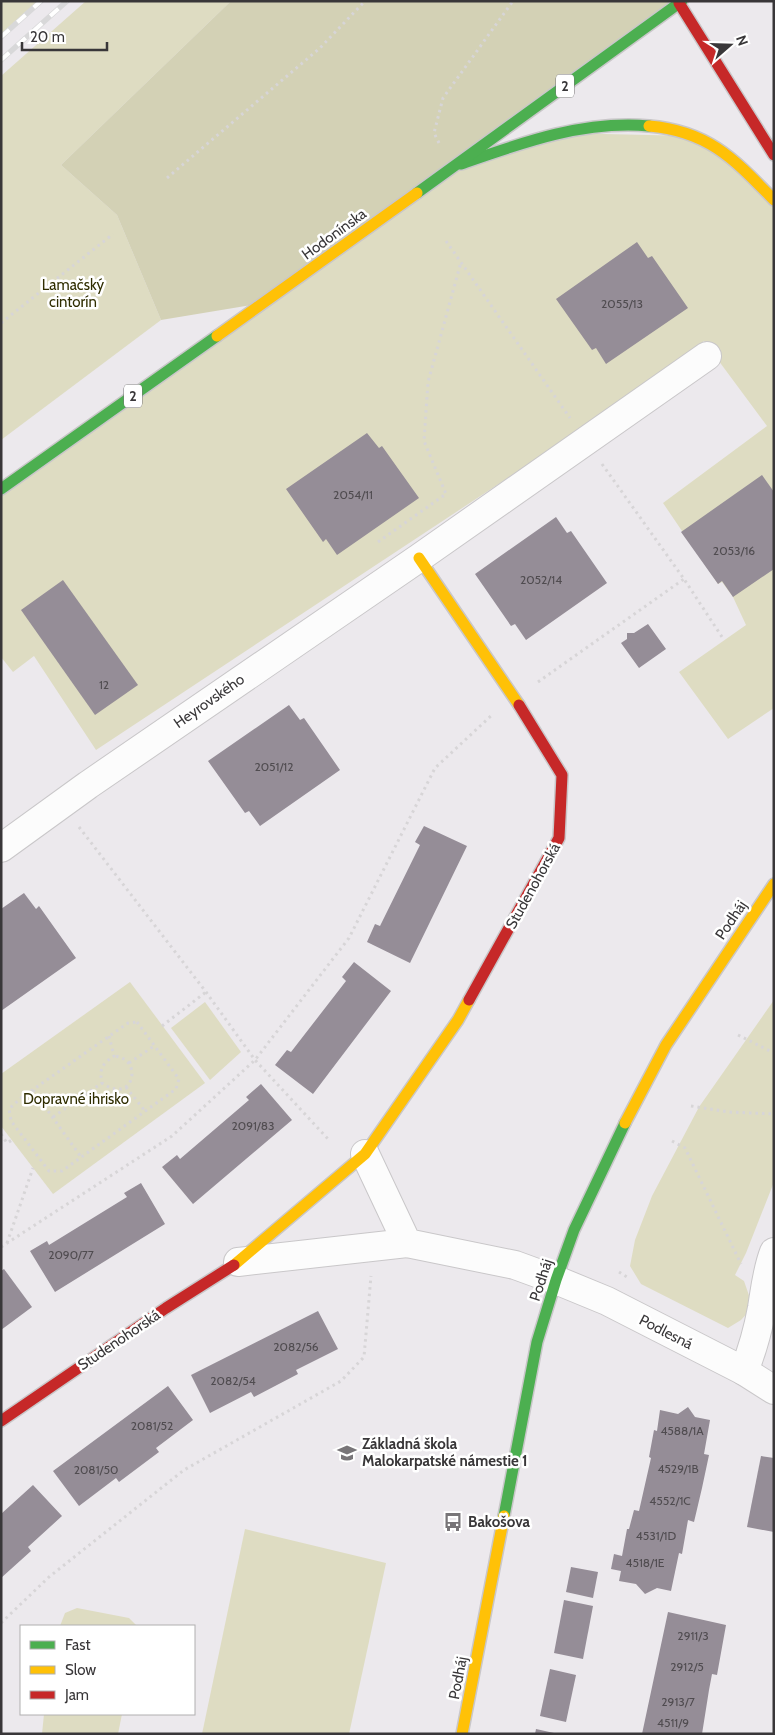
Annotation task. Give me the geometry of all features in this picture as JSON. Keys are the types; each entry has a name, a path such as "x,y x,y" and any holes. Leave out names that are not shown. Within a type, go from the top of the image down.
{"street":[{"name":"Hodonínska","path":"1,488 256,309 681,2"},
{"path":"681,2 774,155"},
{"path":"451,168 560,132 610,125 642,126 673,130 693,136 709,144 728,155 774,200"},
{"name":"Heyrovského","path":"1,848 113,768 420,558 707,356"},
{"name":"Studenohorská","path":"1,1421 166,1308 238,1262 365,1154 458,1020 559,838 562,775 515,698 420,558"},
{"name":"Podháj","path":"462,1734 537,1342 574,1230 606,1161 662,1053 774,884"},
{"path":"365,1154 407,1242"},
{"name":"Studenohorská","path":"238,1262 407,1242 515,1266 556,1280"},
{"path":"744,1372 753,1350 762,1310 768,1268 774,1252"},
{"name":"Podlesná","path":"556,1280 608,1301 744,1372 774,1390"}],"path":[{"path":"167,178 320,48 365,1"},
{"path":"451,168 434,133 443,98 512,1"},
{"path":"1,323 113,234"},
{"path":"378,542 446,494 424,441 428,382 461,261 446,241"},
{"path":"1,1247 172,1136 255,1060 349,938 435,768 495,712 684,579"},
{"path":"62,805 206,992 255,1060 328,1138"},
{"path":"162,1026 206,992"},
{"path":"137,1022 179,1079 176,1089 62,1170 49,1171 10,1120 9,1109 21,1098 109,1036 128,1023 137,1022"},
{"path":"738,1035 774,1052"},
{"path":"109,1036 114,1056"},
{"path":"129,1064 154,1046"},
{"path":"114,1056 121,1056 129,1064 132,1078 126,1087 120,1090 111,1089 102,1083 100,1071 104,1063 114,1056"},
{"path":"53,1117 102,1083"},
{"path":"126,1087 145,1111"},
{"path":"32,1090 81,1157"},
{"path":"691,1106 730,1112 774,1114"},
{"path":"1,1134 8,1142 12,1140"},
{"path":"672,1141 685,1148 743,1269"},
{"path":"7,1243 32,1168"},
{"path":"1,1623 49,1577 184,1470 341,1381 364,1357 371,1273"}],"green space":[{"path":"1,1 41,1 1,37"},
{"name":"Lamačský cintorín","path":"86,1 231,1 61,165 117,215 161,320 1,440 1,76"},
{"path":"560,133 693,136 774,200 774,708 728,739 679,672 746,625 733,597 722,582 718,584 663,503 767,426 704,341 600,417 96,750 34,656 13,672 1,657 1,489 451,168"},
{"name":"Dopravné ihrisko","path":"130,982 205,1083 53,1194 1,1126 1,1074"},
{"path":"774,1000 774,1182 746,1253 735,1275 744,1281 753,1307 741,1320 728,1328 641,1284 630,1266 635,1240 652,1196 699,1107"},
{"path":"205,1002 241,1052 210,1080 171,1028"},
{"path":"245,1529 386,1563 349,1734 202,1734"},
{"path":"77,1608 129,1618 136,1625 60,1625 65,1613"},
{"path":"44,1715 122,1715 118,1734 42,1734"}],"shaded area":[{"path":"231,1 681,1 264,303 161,320 117,215 61,165"}],"building":[{"path":"637,242 648,258 652,256 688,308 606,364 596,348 592,350 556,299"},
{"path":"367,433 379,448 382,446 419,498 337,555 326,539 323,542 286,489"},
{"path":"762,475 774,492 774,569 733,597 722,581 718,584 681,532"},
{"path":"556,517 567,533 571,531 607,583 526,640 515,624 511,626 475,574"},
{"path":"63,580 138,685 95,715 21,610"},
{"path":"648,624 666,649 639,668 621,643 627,639 627,633 634,633"},
{"path":"289,705 300,720 304,718 340,770 260,826 249,811 245,813 208,761"},
{"path":"424,826 467,846 410,963 367,942 375,924 380,926 420,845 415,842"},
{"path":"24,893 36,909 39,906 76,958 1,1011 1,909"},
{"path":"354,962 391,991 313,1094 275,1065 287,1050 291,1052 346,981 342,977"},
{"path":"261,1084 292,1120 193,1204 162,1167 177,1155 180,1159 249,1100 246,1097"},
{"path":"141,1183 165,1224 55,1292 30,1251 47,1241 49,1245 127,1197 124,1193"},
{"path":"4,1269 32,1307 1,1330 1,1271"},
{"path":"318,1311 338,1349 296,1370 298,1374 254,1397 251,1392 210,1413 191,1375"},
{"path":"168,1386 193,1420 156,1448 159,1452 119,1482 116,1478 79,1506 53,1471"},
{"path":"688,1407 695,1417 710,1420 704,1454 709,1455 702,1488 694,1522 688,1520 682,1554 679,1553 671,1591 657,1588 645,1594 636,1584 619,1581 621,1571 611,1569 614,1554 622,1556 627,1529 629,1529 634,1510 639,1511 651,1458 649,1457 654,1430 657,1431 660,1410 678,1414"},
{"path":"761,1456 774,1458 774,1532 747,1527"},
{"path":"33,1485 62,1516 28,1547 31,1551 1,1578 1,1514"},
{"path":"571,1567 598,1572 593,1598 566,1592"},
{"path":"564,1600 593,1606 583,1659 554,1653"},
{"path":"668,1612 726,1625 717,1675 712,1674 702,1734 642,1734"},
{"path":"550,1669 576,1675 566,1722 540,1716"},
{"path":"536,1729 554,1733 554,1734 535,1734"}],"railway":[{"path":"1,37 41,1"},
{"path":"1,60 67,1"}],"traffic: fast":[{"path":"417,193 682,1"},
{"path":"461,164 530,141 577,130 601,126 649,126"},
{"path":"1,489 217,336"},
{"path":"504,1516 537,1342 556,1280 574,1230 625,1123"}],"traffic: slow":[{"path":"649,126 670,129 705,141 733,160 774,200"},
{"path":"217,336 417,193"},
{"path":"419,558 519,705"},
{"path":"625,1123 666,1045 774,884"},
{"path":"234,1265 365,1154 458,1020 469,1000"},
{"path":"462,1734 504,1516"}],"traffic: jam":[{"path":"679,3 774,155"},
{"path":"469,1000 559,838 562,775 519,705"},
{"path":"1,1421 166,1308 234,1265"}],"place":[{"name":"Základná škola Malokarpatské námestie 1","path":"347,1453"},
{"name":"Bakošova","path":"453,1522"}]}
